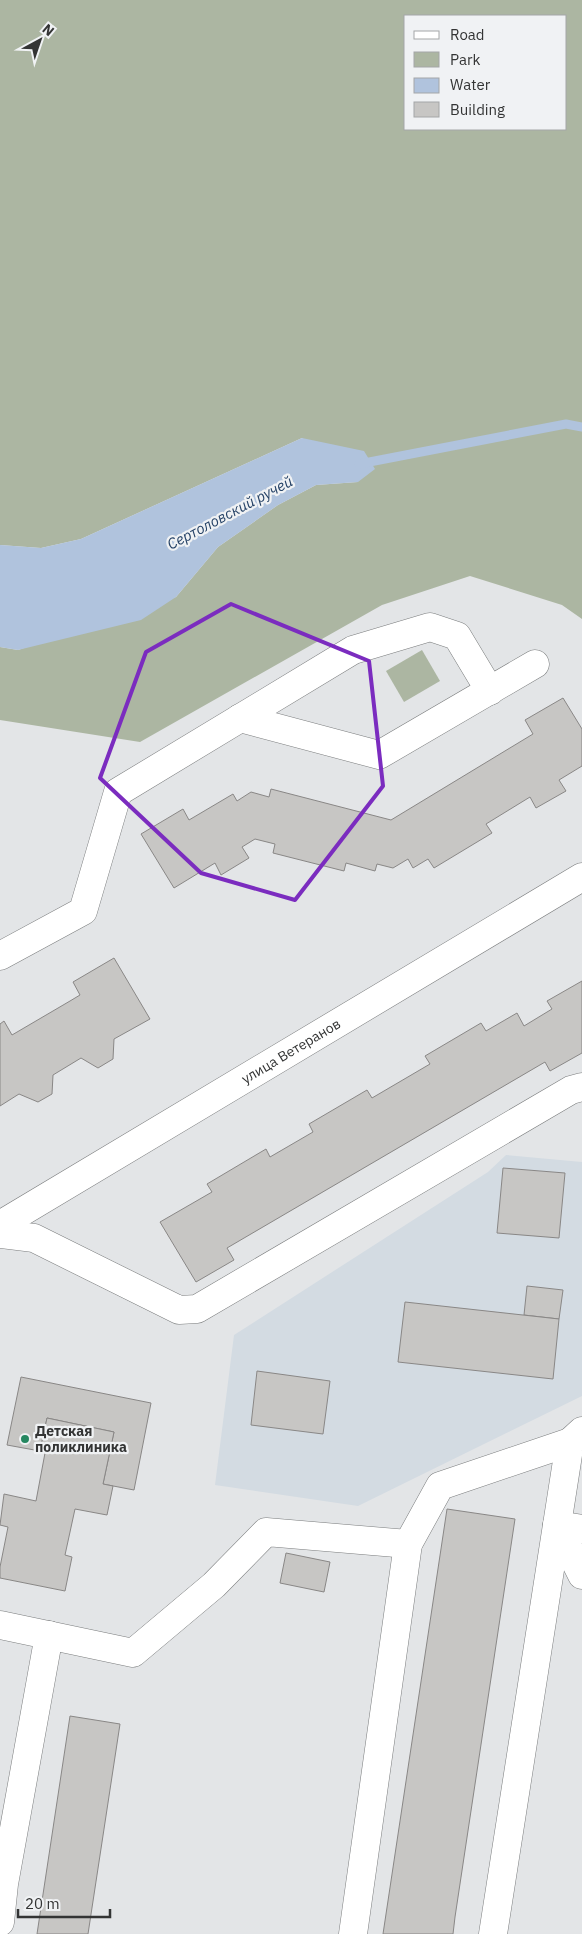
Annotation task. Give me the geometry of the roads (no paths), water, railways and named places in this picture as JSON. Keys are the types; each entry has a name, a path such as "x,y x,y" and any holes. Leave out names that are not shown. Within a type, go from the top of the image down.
{"street":[{"path":"0,956 83,911 118,792 353,650 430,627 457,636 490,690"},
{"path":"240,718 379,755 535,664"},
{"name":"улица Ветеранов","path":"0,1225 582,877"},
{"path":"0,1234 34,1238 179,1310 196,1309 571,1090 582,1087"},
{"path":"353,1934 408,1544 440,1486 576,1436 570,1527 493,1934"},
{"path":"570,1527 582,1575"},
{"path":"0,1625 133,1653 214,1585 266,1532 408,1544"},
{"path":"0,1922 4,1884 49,1635"}],"water":[{"path":"302,438 364,451 375,469 358,482 316,485 278,505 218,547 176,597 141,620 18,650 0,647 0,545 41,548 81,539"}],"waterway":[{"name":"Сертоловский ручей","path":"359,464 566,424 582,427"}],"place":[{"name":"Детская поликлиника","path":"25,1439"}]}
